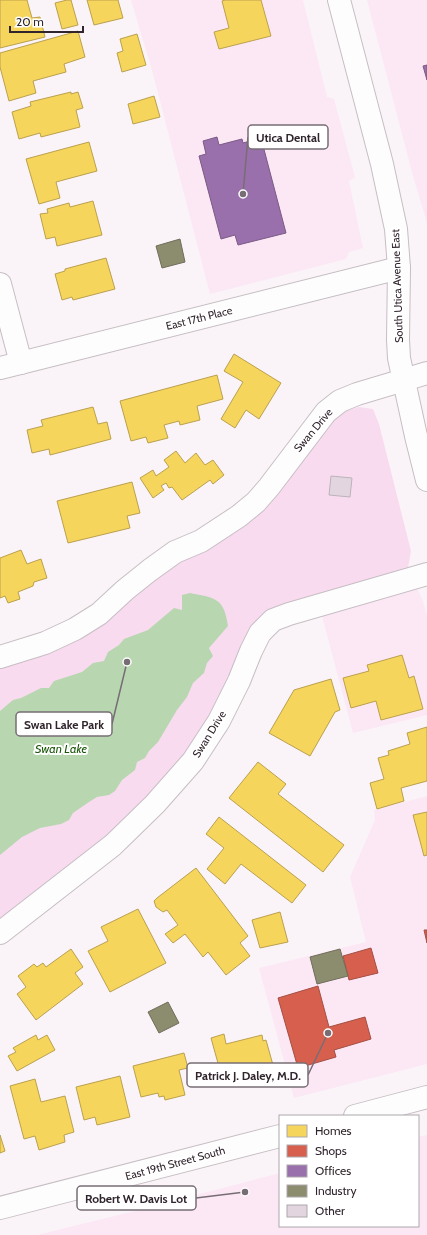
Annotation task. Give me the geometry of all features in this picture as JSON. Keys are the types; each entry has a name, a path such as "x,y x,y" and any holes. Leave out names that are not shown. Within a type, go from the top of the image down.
{"street":[{"name":"South Utica Avenue East","path":"339,0 396,229 398,268 398,340 403,380 427,480"},
{"name":"East 17th Place","path":"0,368 398,268"},
{"path":"0,284 21,363"},
{"path":"403,380 427,373"},
{"name":"Swan Drive","path":"0,657 45,643 75,629 99,614 125,590 156,565 175,552 201,541 239,516 256,502 326,412 340,401 357,394 403,380"},
{"name":"Swan Drive","path":"0,933 113,845 155,804 193,761 213,731 239,681 251,651 260,634 273,620 427,574"},
{"path":"359,1115 427,1097"},
{"name":"East 19th Street South","path":"0,1208 279,1136"}],"shaded area":[{"path":"131,0 303,0 327,97 334,99 355,177 349,181 363,248 349,252 346,259 210,294 153,74"},
{"path":"367,0 427,0 427,223 413,176"},
{"path":"359,407 373,409 379,424 411,551 408,568 282,606 260,620 247,635 213,711 186,754 128,819 0,920 0,668 130,599 168,569 220,542 249,522 281,491 329,423 344,411"},
{"path":"410,588 417,588 423,601 427,616 427,715 353,733 322,616"},
{"path":"427,796 427,1064 294,1098 259,968 366,942 350,877 375,820 374,810"},
{"path":"427,1135 427,1235 37,1235 279,1173 279,1227 419,1227 419,1137"}],"water":[{"name":"Swan Lake","path":"190,593 206,596 217,601 224,610 228,626 209,648 213,656 207,663 204,673 193,683 187,697 177,710 158,742 149,751 145,758 137,762 135,770 122,780 115,791 109,795 97,797 73,813 69,820 61,824 40,828 22,837 0,855 0,711 13,700 21,698 41,688 49,688 54,681 82,672 93,663 104,661 108,652 119,645 124,639 148,630 174,608 182,610 182,595"}],"building: Homes":[{"path":"0,0 27,0 32,18 40,17 45,37 0,48"},
{"path":"71,0 78,25 62,29 55,3"},
{"path":"87,0 118,0 123,18 94,25"},
{"path":"261,0 271,36 219,49 214,32 229,28 222,1"},
{"path":"78,31 85,57 64,64 66,72 33,81 36,93 9,101 0,67 0,53"},
{"path":"137,34 146,65 122,72 117,53 123,51 120,39"},
{"path":"71,92 71,94 78,92 83,108 76,110 80,127 41,137 40,133 19,139 12,112 31,106 30,102"},
{"path":"154,96 160,117 133,124 128,104"},
{"path":"89,142 97,171 56,182 60,198 39,204 26,159"},
{"path":"93,201 102,235 57,246 55,237 46,239 40,214 48,213 47,209 69,203 70,207"},
{"path":"106,258 115,289 73,300 72,297 62,300 55,274 65,271 65,269"},
{"path":"234,354 281,383 259,419 246,410 235,428 221,419 243,382 224,371"},
{"path":"217,375 223,399 197,406 200,420 180,425 179,421 164,425 168,438 148,443 146,437 131,441 120,401"},
{"path":"93,407 98,424 107,422 111,439 50,455 49,449 32,453 27,430 43,426 41,420"},
{"path":"176,451 185,463 196,453 205,465 213,460 224,475 213,484 210,480 182,500 172,487 169,488 166,483 161,486 164,490 153,498 140,478 153,470 156,476 169,467 164,460"},
{"path":"132,482 140,513 127,516 130,528 68,543 57,501"},
{"path":"21,550 27,564 41,559 47,578 34,582 33,586 18,592 20,599 8,603 5,596 0,598 0,558"},
{"path":"402,655 409,678 414,676 423,709 381,720 376,701 351,708 343,678 369,671 367,665"},
{"path":"331,679 340,710 335,712 310,756 269,733 294,690"},
{"path":"427,727 427,781 401,788 404,801 377,809 370,783 384,779 378,758 389,755 388,751 410,744 407,733"},
{"path":"258,762 286,784 278,794 344,845 323,872 229,798"},
{"path":"427,812 427,855 424,856 413,815"},
{"path":"219,817 306,885 292,903 241,864 225,884 207,869 224,848 206,834"},
{"path":"196,868 248,936 240,943 250,956 226,975 208,952 203,957 185,934 173,943 165,934 178,925 167,910 163,912 156,907 154,901"},
{"path":"138,909 166,963 110,992 88,951 108,941 101,927"},
{"path":"280,912 288,942 260,948 252,920"},
{"path":"71,949 83,967 75,973 83,984 36,1020 17,994 26,987 18,976 34,964 37,967 43,963 46,967"},
{"path":"224,1034 226,1044 262,1035 263,1041 266,1040 273,1065 232,1076 231,1072 221,1074 211,1038"},
{"path":"36,1035 38,1040 47,1035 55,1050 17,1071 8,1056 16,1052 13,1048"},
{"path":"184,1053 188,1068 179,1070 185,1095 165,1100 164,1096 159,1097 158,1093 141,1097 133,1066"},
{"path":"120,1076 130,1117 97,1125 95,1117 84,1120 76,1087"},
{"path":"35,1079 41,1102 65,1096 74,1132 64,1135 65,1142 39,1150 35,1136 24,1139 10,1086"},
{"path":"0,1135 5,1151 0,1153"}],"building: Shops":[{"path":"424,930 427,930 427,943"},
{"path":"371,948 378,973 349,980 343,956"},
{"path":"318,986 329,1027 365,1017 371,1039 334,1050 336,1057 298,1068 278,998"}],"building: Offices":[{"path":"427,65 427,80 423,66"},
{"path":"217,137 219,145 242,139 243,143 261,138 286,233 238,245 235,235 221,239 199,156 206,154 203,141"}],"building: Industry":[{"path":"180,239 185,262 162,268 156,246"},
{"path":"340,949 348,976 317,984 310,957"},
{"path":"168,1002 179,1023 159,1033 148,1012"}],"building: Other":[{"path":"331,476 352,478 350,497 329,495"}],"place":[{"name":"Utica Dental","path":"243,194"},
{"name":"Swan Lake Park","path":"127,662"},
{"name":"Patrick J. Daley, M.D.","path":"328,1033"},
{"name":"Robert W. Davis Lot","path":"245,1192"}]}
